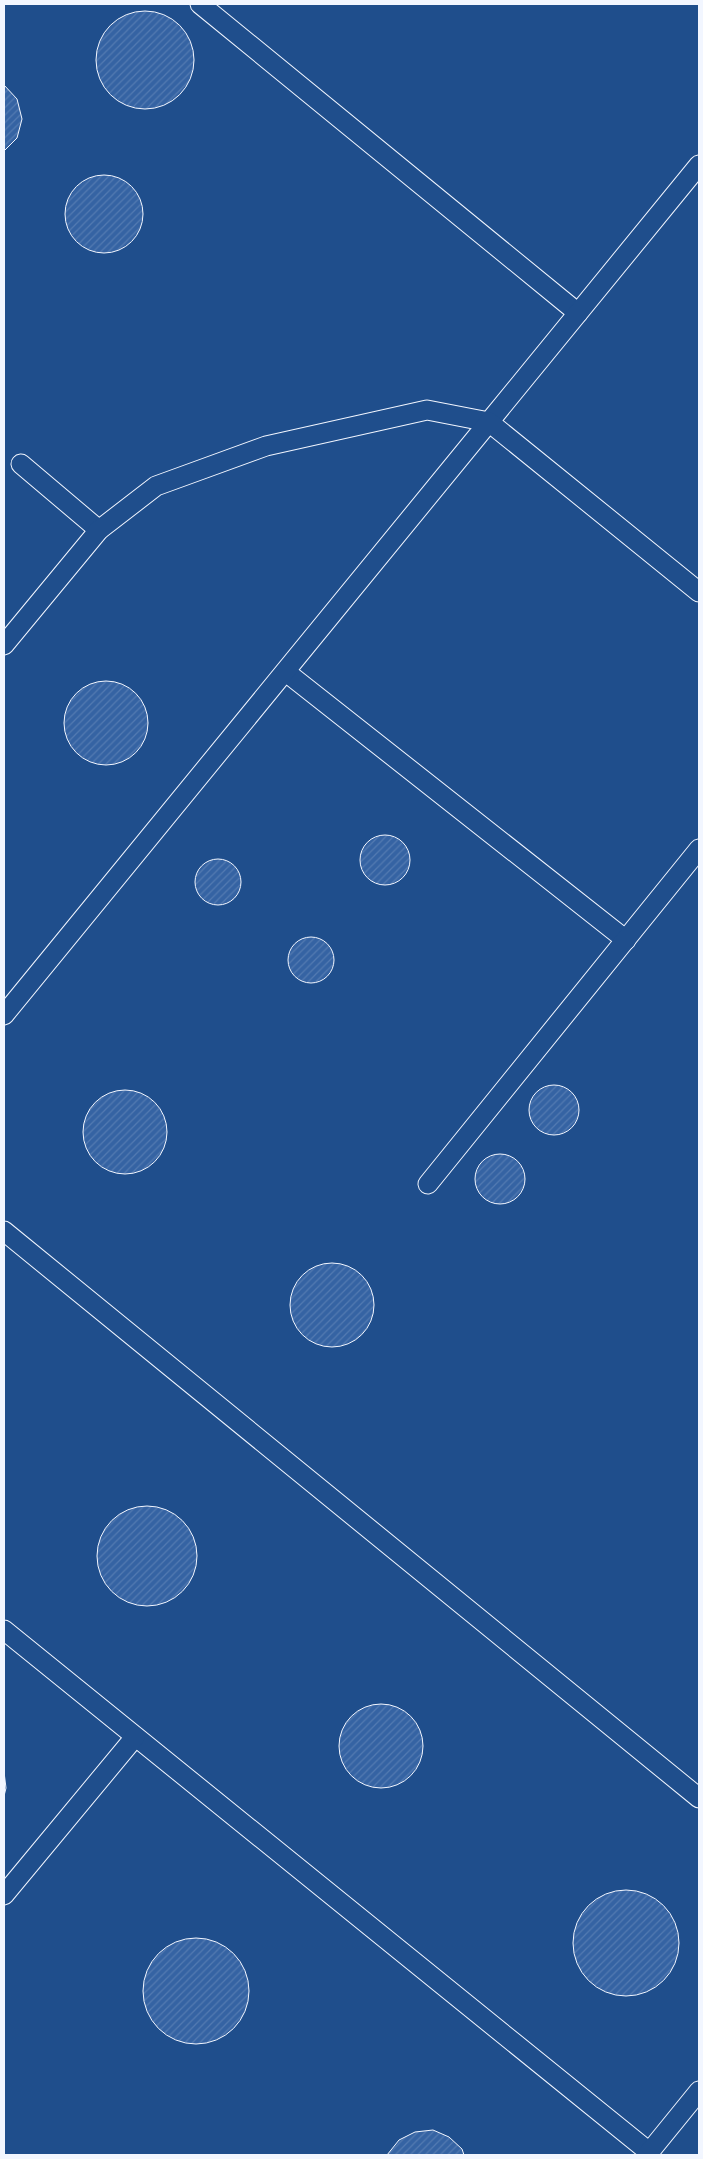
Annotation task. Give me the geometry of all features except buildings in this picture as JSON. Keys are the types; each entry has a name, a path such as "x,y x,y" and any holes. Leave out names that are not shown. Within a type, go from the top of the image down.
{"lane":[{"path":"200,4 578,313"},
{"path":"4,1015 699,165"},
{"path":"4,645 98,530 156,486 266,446 428,410 489,422 699,592"},
{"path":"21,464 98,530"},
{"path":"286,672 626,940"},
{"path":"428,1184 699,849"},
{"path":"4,1231 699,1798"},
{"path":"4,1630 648,2154 699,2091"},
{"path":"4,1895 135,1737"}]}
